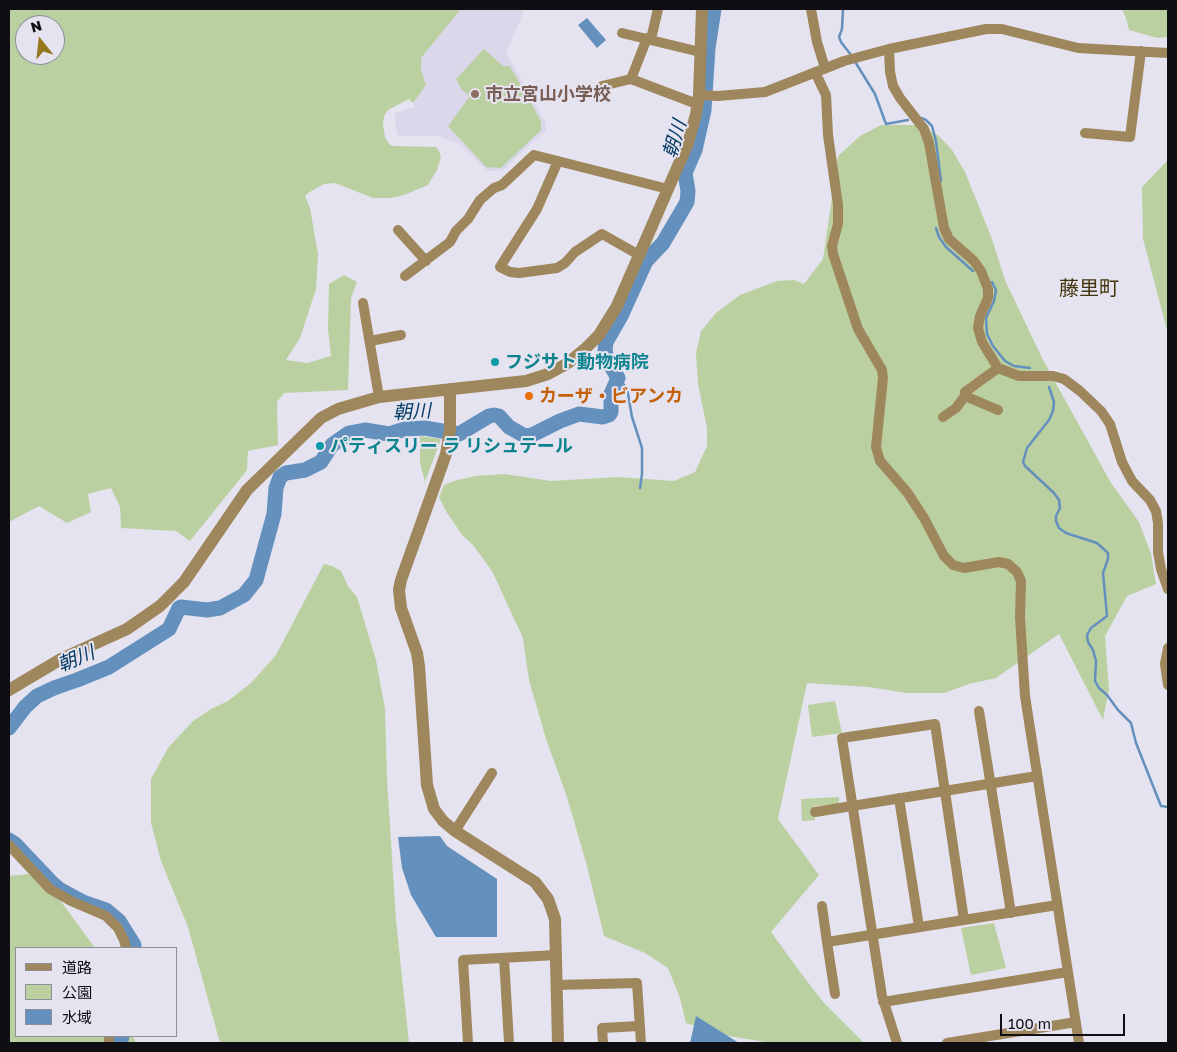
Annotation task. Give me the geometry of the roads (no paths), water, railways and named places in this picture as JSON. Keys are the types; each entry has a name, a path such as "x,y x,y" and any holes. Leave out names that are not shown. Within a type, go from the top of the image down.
{"street":[{"path":"631,79 649,39 658,9"},
{"path":"9,690 61,659 114,636 148,616 184,582 247,490 321,418 338,409 379,397 526,381 548,374 568,363 585,349 609,321 688,142 699,98 702,9"},
{"path":"811,9 820,70 826,95 828,134 838,205 838,224 832,246 833,254 858,329 882,370 883,378 876,447 880,461 907,492 924,518 944,556 954,565 964,568 999,562 1008,564 1017,572 1021,581 1020,616 1025,696 1079,1043"},
{"path":"602,86 631,79 699,98 765,92 820,70 889,49 993,28 1078,48 1168,53"},
{"path":"622,33 700,52"},
{"path":"889,49 893,86 924,129 929,143 944,228 949,239 974,261 982,271 988,289 988,298 980,316 978,328 982,342 998,368 1019,376 1053,376 1064,379 1101,411 1110,424 1122,462 1132,481 1150,500 1156,511 1160,561 1168,589"},
{"path":"1085,133 1130,137 1141,51"},
{"path":"405,276 450,242 456,231 468,219 480,200 494,188 502,185 534,155 668,188"},
{"path":"558,161 537,209 500,267 510,272 520,273 557,268 565,263 575,252 602,234 639,255"},
{"path":"398,230 426,261"},
{"path":"363,303 379,397"},
{"path":"370,341 401,335"},
{"path":"944,417 956,408 966,396 965,392 998,368"},
{"path":"450,388 449,435 446,454 401,580 400,599 404,621 418,659 428,793 438,815 455,832 528,877 541,888 548,899 555,919 558,1043"},
{"path":"966,396 998,410"},
{"path":"1168,648 1165,664 1168,686"},
{"path":"979,711 1011,913"},
{"path":"897,1043 883,1002 842,738 934,724 964,920"},
{"path":"455,832 492,773"},
{"path":"815,812 1037,776"},
{"path":"899,798 919,928"},
{"path":"9,845 50,889 71,902 106,916 118,928 126,947"},
{"path":"827,942 1057,905"},
{"path":"822,906 835,994"},
{"path":"468,1043 463,960 556,955"},
{"path":"504,958 509,1043"},
{"path":"883,1002 1068,972"},
{"path":"557,985 637,983 641,1043"},
{"path":"947,1043 1076,1022"},
{"path":"603,1043 602,1028 639,1026"}],"water":[{"path":"587,18 606,40 597,48 578,25"},
{"path":"440,836 447,846 497,879 497,937 436,937 411,895 402,868 398,837"},
{"path":"696,1016 739,1043 690,1043"}],"waterway":[{"name":"朝川","path":"9,728 25,707 37,696 109,667 169,629 179,608 207,610 220,608 244,595 256,580 274,514 276,488 280,477 286,473 305,470 321,462 332,445 349,433 365,430 389,434 405,429 425,428 459,434 489,416 494,415 499,416 509,427 525,436 532,435 579,414 603,417 609,415 611,412 611,394 618,378 607,359 606,342 621,316 646,261 663,243 687,202 688,191 685,173 695,150 704,110 708,48 714,9"},
{"path":"843,9 842,29 839,37 851,55"},
{"path":"854,60 875,94 886,124 908,120"},
{"path":"922,118 932,126 936,141 941,181"},
{"path":"936,228 939,237 946,247 973,271"},
{"path":"992,282 996,290 994,301 986,318 987,334 993,346 1005,361 1014,366 1030,368"},
{"path":"618,378 627,388 632,417 642,448 640,488"},
{"path":"1049,387 1054,402 1053,411 1049,420 1027,448 1023,462 1059,500 1060,508 1056,516 1059,528 1066,533 1097,543 1108,553 1103,573 1107,616 1091,628 1087,635 1096,661 1095,681 1099,688 1131,723 1136,743 1161,806 1168,807"},
{"name":"朝川","path":"9,840 59,889 83,902 106,910 119,921 134,947"},
{"name":"朝川","path":"120,1043 122,1037"}],"place":[{"name":"市立宮山小学校","path":"475,94"},
{"name":"フジサト動物病院","path":"495,362"},
{"name":"カーザ・ビアンカ","path":"529,396"},
{"name":"パティスリー ラ リシュテール","path":"320,446"}],"district":[{"name":"藤里町","path":"1089,289"}]}
